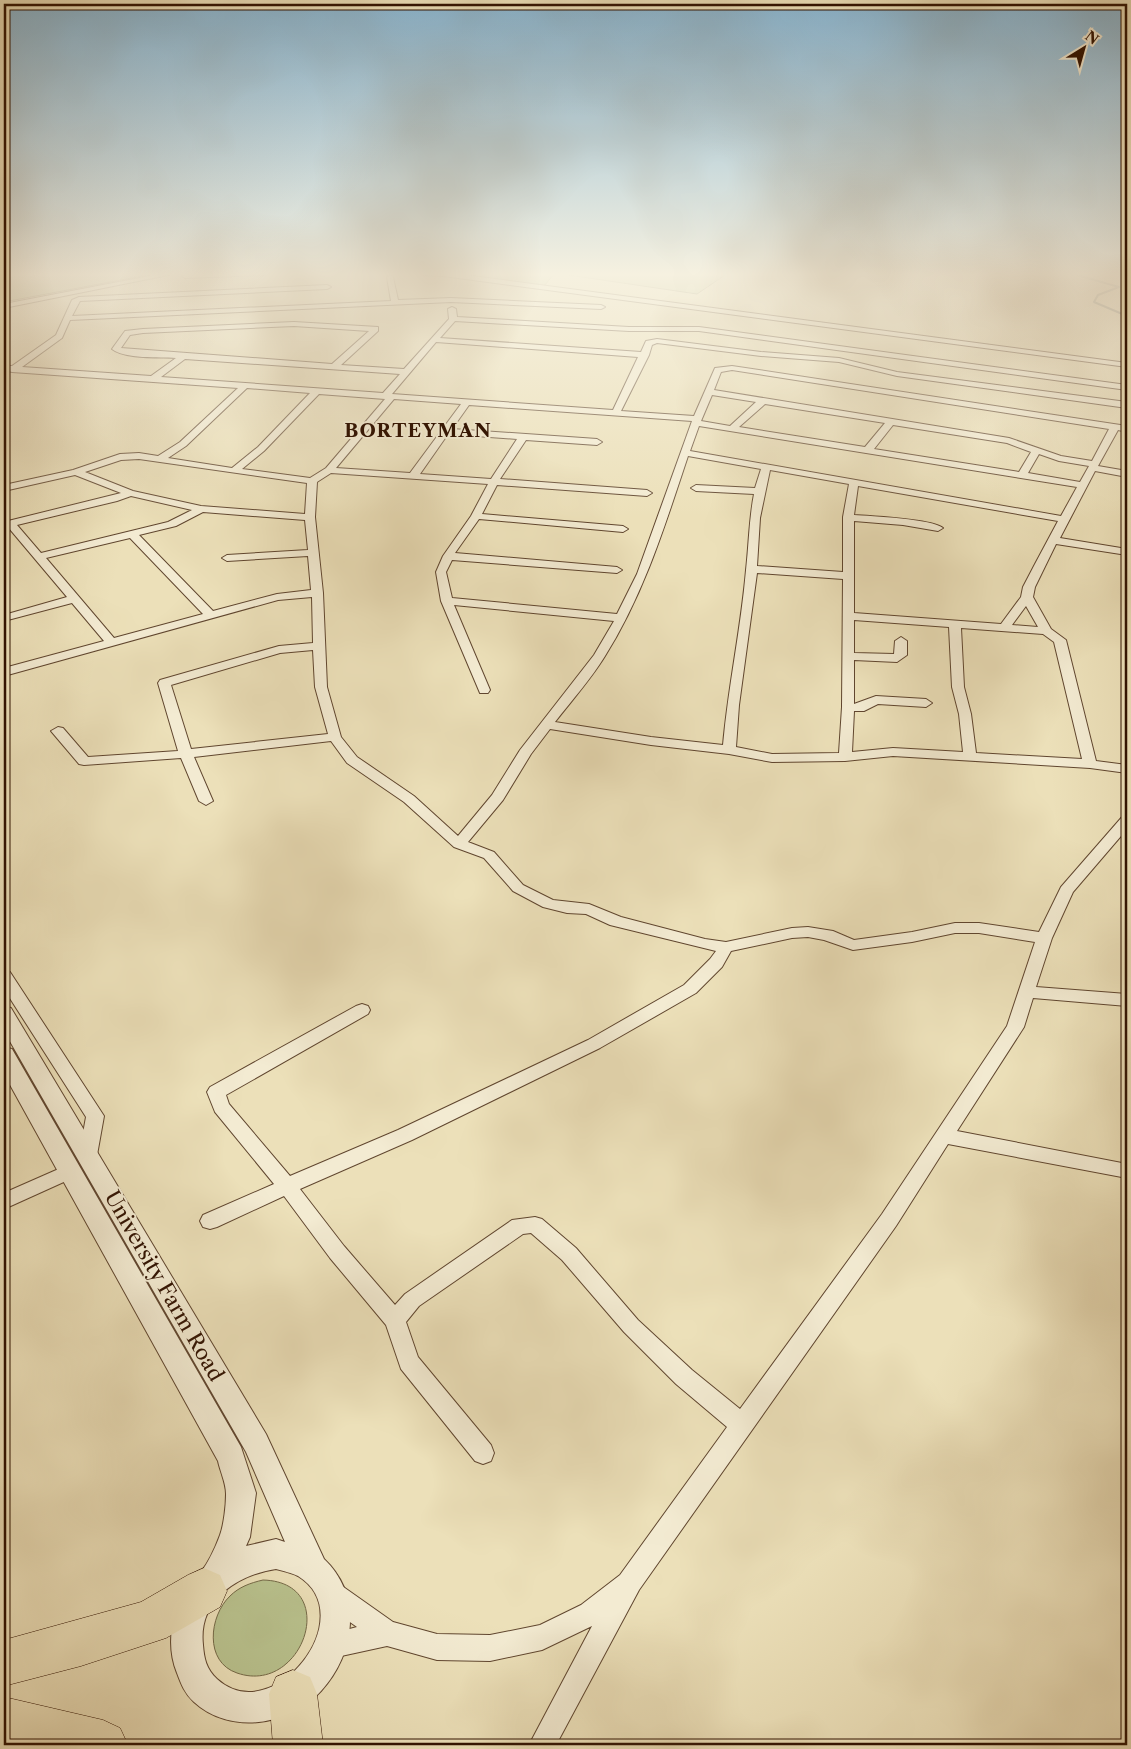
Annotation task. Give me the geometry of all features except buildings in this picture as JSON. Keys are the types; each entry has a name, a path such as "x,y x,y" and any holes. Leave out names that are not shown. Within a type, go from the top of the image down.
{"highway":[{"path":"4,1663 81,1643 150,1622 209,1585"},
{"path":"294,1694 298,1745"},
{"path":"4,1721 103,1745"}],"street":[{"path":"4,374 34,355"},
{"path":"163,355 405,372"},
{"path":"334,367 347,355"},
{"path":"4,488 76,472 120,457 139,456 312,481 329,470 405,372 421,355"},
{"path":"616,412 645,355 640,355"},
{"path":"769,355 839,360 897,374 1127,404"},
{"path":"888,355 1127,387"},
{"path":"1050,355 1127,365"},
{"path":"153,379 185,356"},
{"path":"4,368 616,412 696,421 1082,485"},
{"path":"459,844 498,797 525,752 599,656 621,618 642,574 696,421 718,370 732,368 1127,429"},
{"path":"160,459 183,444 245,386"},
{"path":"234,471 261,449 317,391"},
{"path":"709,392 1009,442 1059,458 1127,474"},
{"path":"733,428 763,401"},
{"path":"413,476 467,402"},
{"path":"868,450 891,422"},
{"path":"1005,627 1027,597 1029,587 1040,564 1115,427"},
{"path":"445,431 596,442"},
{"path":"484,690 447,601 441,572 448,556 476,516 494,482 524,437"},
{"path":"1022,475 1036,450"},
{"path":"686,453 1064,519"},
{"path":"729,750 733,705 752,569 752,546 760,491 766,467"},
{"path":"329,470 647,493"},
{"path":"76,472 130,493 201,509 310,517"},
{"path":"312,481 310,517 317,593 320,687 335,737 352,760 409,799 459,844 489,855 518,888 548,904 567,908 589,909 616,921 704,944 726,947 792,933 808,932 827,935 852,945 912,937 955,928 978,928 1044,938"},
{"path":"845,757 849,656 848,517 854,482"},
{"path":"696,488 760,491"},
{"path":"7,524 114,499 130,493"},
{"path":"38,557 172,524 201,509"},
{"path":"476,516 623,529"},
{"path":"848,517 903,522 938,528"},
{"path":"7,524 111,642"},
{"path":"132,534 209,614"},
{"path":"1054,540 1127,552"},
{"path":"227,558 313,553"},
{"path":"448,556 616,570"},
{"path":"752,569 849,576"},
{"path":"4,672 209,614 277,597 317,593"},
{"path":"1027,597 1046,631"},
{"path":"4,618 74,599"},
{"path":"447,601 621,618"},
{"path":"849,616 1046,631 1060,640 1090,764"},
{"path":"955,624 958,687 965,714 970,756"},
{"path":"849,656 897,658 901,655 901,641"},
{"path":"206,801 186,754 164,683 279,650 319,646"},
{"path":"848,707 859,708 876,700 926,703"},
{"path":"546,725 651,741 729,750 772,758 845,757 893,752 1090,764 1127,769"},
{"path":"58,731 84,761 186,754 335,737"},
{"path":"542,1745 630,1581 889,1220 1015,1027 1044,938 1066,890 1123,829"},
{"path":"210,1221 405,1135 594,1044 690,989 716,963 726,947"},
{"path":"4,976 95,1116 79,1163 4,1201"},
{"path":"1027,992 1127,1000"},
{"path":"362,1010 216,1092 221,1107 287,1186 337,1252 395,1320 409,1362 483,1453"},
{"name":"University Farm Road","path":"4,1013 79,1163 231,1457 241,1493 235,1537 209,1585"},
{"name":"University Farm Road","path":"4,1055 79,1163 256,1443 312,1566"},
{"path":"943,1136 1127,1172"},
{"path":"395,1320 412,1300 519,1226 535,1225 569,1254 631,1326 684,1377 741,1424"},
{"path":"263,1555 289,1556 312,1566 324,1579 332,1594 336,1619 332,1644 323,1664 310,1681 294,1694 270,1705 245,1708 222,1703 203,1690 191,1670 186,1647 188,1623 194,1606 209,1585 237,1563 263,1555"},
{"path":"332,1594 387,1633 437,1647 490,1648 542,1637 590,1614 630,1581"},
{"path":"332,1644 387,1633"}],"green space":[{"path":"263,1580 287,1586 302,1599 307,1616 304,1636 295,1654 280,1668 260,1676 237,1673 226,1667 219,1659 213,1638 214,1626 223,1605 230,1596 245,1586"}],"district":[{"name":"BORTEYMAN","path":"418,430"}]}
